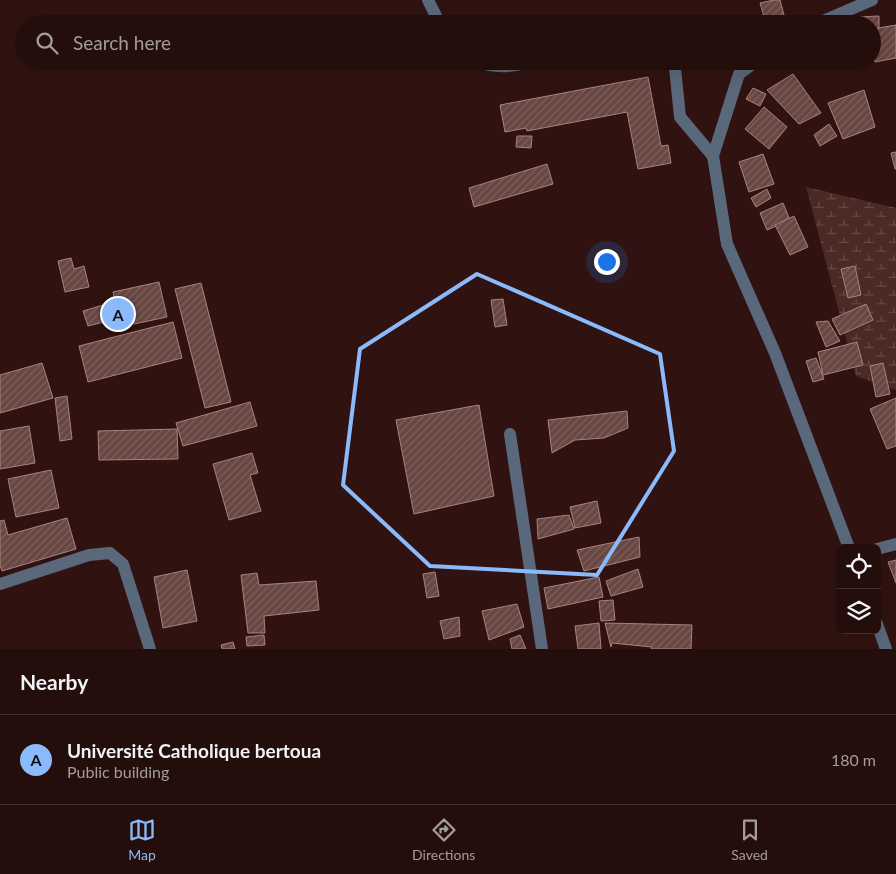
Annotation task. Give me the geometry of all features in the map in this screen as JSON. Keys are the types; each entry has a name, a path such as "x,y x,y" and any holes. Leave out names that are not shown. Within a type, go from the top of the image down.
{"street":[{"path":"428,0 436,15"},
{"path":"837,15 872,0"},
{"path":"676,70 680,117 713,156"},
{"path":"745,70 739,74 713,156 727,244 775,353 847,544"},
{"path":"510,434 542,649"},
{"path":"881,547 896,544"},
{"path":"0,584 89,554 110,553 123,564 150,649"},
{"path":"881,634 886,649"}],"highlighted area":[{"path":"477,274 660,354 674,451 597,575 430,566 343,485 360,349"}],"green space":[{"path":"806,187 896,208 896,390 856,376"}],"building":[{"path":"780,0 784,15 764,15 760,3"},
{"path":"896,25 896,58 881,61 881,28"},
{"path":"793,74 821,113 799,124 767,90"},
{"path":"648,77 661,146 668,145 671,163 638,169 627,112 527,131 526,128 505,132 500,105"},
{"path":"753,88 766,94 760,106 746,99"},
{"path":"864,90 875,127 843,139 828,103"},
{"path":"764,107 787,127 769,149 745,129"},
{"path":"829,124 837,136 820,146 814,135"},
{"path":"517,136 532,136 531,148 516,147"},
{"path":"896,152 896,169 895,169 891,153"},
{"path":"763,154 774,184 749,192 739,162"},
{"path":"547,164 553,184 474,207 469,188"},
{"path":"767,189 771,198 756,207 751,198"},
{"path":"783,203 790,220 767,230 760,213"},
{"path":"794,216 808,247 790,255 775,225"},
{"path":"71,258 74,269 84,266 89,287 65,292 58,261"},
{"path":"855,266 861,295 848,298 841,269"},
{"path":"159,282 167,317 134,324 131,312 118,315 113,292"},
{"path":"201,283 231,402 205,408 175,289"},
{"path":"503,299 507,325 495,327 491,300"},
{"path":"866,304 873,320 840,335 832,319"},
{"path":"103,305 108,321 88,326 83,311"},
{"path":"828,321 840,341 826,347 816,322"},
{"path":"173,322 182,358 88,382 79,346"},
{"path":"857,342 863,365 823,375 818,352"},
{"path":"816,358 824,379 813,382 806,361"},
{"path":"42,363 53,398 0,413 0,375"},
{"path":"883,363 890,394 876,397 870,366"},
{"path":"67,396 72,439 60,441 55,398"},
{"path":"896,398 896,446 887,449 870,409"},
{"path":"250,402 257,426 183,446 176,423"},
{"path":"479,405 494,496 414,514 396,420"},
{"path":"627,411 628,428 604,438 575,440 552,453 548,420"},
{"path":"29,426 35,463 0,469 0,431"},
{"path":"177,429 178,459 99,460 98,431"},
{"path":"252,453 258,473 250,475 261,511 229,520 213,464"},
{"path":"51,470 59,508 16,517 8,479"},
{"path":"597,501 601,523 575,528 570,507"},
{"path":"569,515 574,529 538,539 537,519"},
{"path":"67,518 76,549 2,571 0,565 0,521 4,520 8,535"},
{"path":"639,537 640,557 584,571 577,550"},
{"path":"896,560 896,583 888,562"},
{"path":"638,569 643,587 611,596 606,581"},
{"path":"187,570 197,621 163,628 154,577"},
{"path":"435,572 439,596 427,598 423,574"},
{"path":"257,573 259,585 316,581 319,610 264,616 265,633 248,633 241,575"},
{"path":"599,577 603,597 548,609 544,588"},
{"path":"613,600 615,620 601,621 599,601"},
{"path":"517,604 524,627 489,640 482,611"},
{"path":"459,617 460,636 444,639 440,621"},
{"path":"599,623 601,649 578,649 575,626"},
{"path":"605,623 692,625 691,649 651,649 652,647 612,643 611,647"},
{"path":"264,635 265,645 247,646 246,637"},
{"path":"520,635 526,649 512,649 510,639"},
{"path":"233,642 235,649 222,649 221,645"}],"place":[{"name":"Université Catholique bertoua","path":"118,314"}]}
